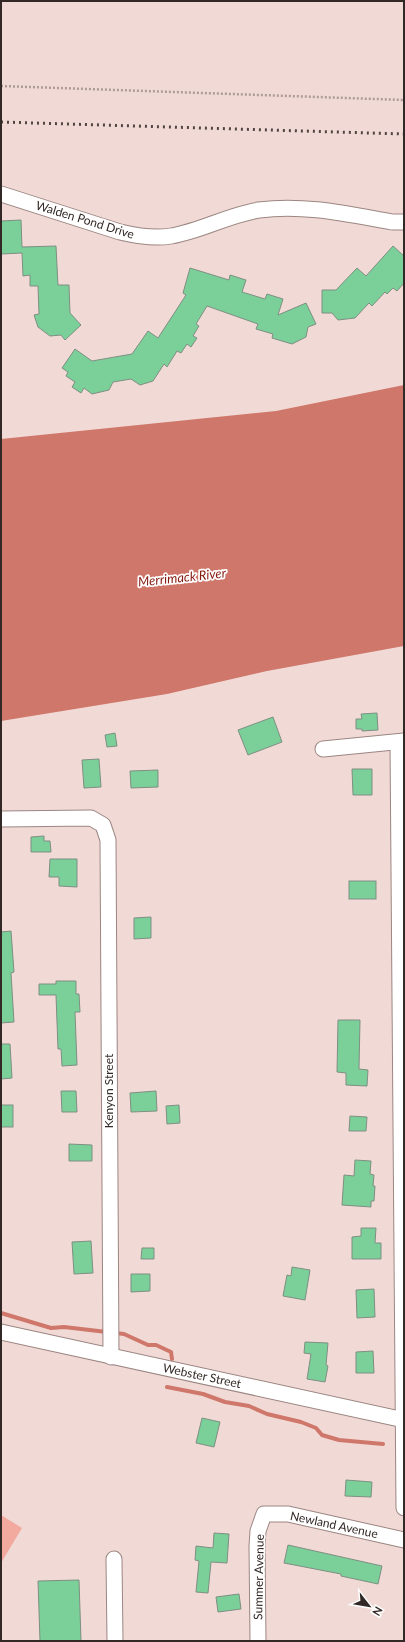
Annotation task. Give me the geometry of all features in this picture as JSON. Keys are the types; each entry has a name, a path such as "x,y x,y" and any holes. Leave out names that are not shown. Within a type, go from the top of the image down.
{"street":[{"name":"Walden Pond Drive","path":"1,194 139,237 171,236 231,216 286,208 310,208 392,222 404,222"},
{"path":"322,749 401,741 404,1508"},
{"name":"Kenyon Street","path":"1,819 91,818 103,825 108,840 111,1357"},
{"name":"Webster Street","path":"1,1332 403,1420"},
{"name":"Newland Avenue","path":"264,1514 288,1514 404,1540"},
{"name":"Summer Avenue","path":"258,1641 256,1546 258,1531 264,1514"},
{"path":"114,1559 115,1641"}],"path":[{"path":"1,86 404,100"}],"shaded area":[{"path":"1,1515 22,1528 1,1563"}],"water":[{"name":"Merrimack River","path":"404,385 404,646 267,671 167,694 1,721 1,439 276,411"}],"building":[{"path":"21,220 22,247 56,246 58,285 69,285 70,313 81,325 65,340 61,335 50,336 38,327 34,315 39,314 38,286 30,286 30,275 23,276 22,253 1,254 1,221"},
{"path":"393,246 404,256 404,283 397,291 393,288 387,294 385,292 372,306 369,303 355,318 338,320 332,313 322,313 322,290 336,290 357,268 366,276"},
{"path":"190,268 229,280 230,275 246,280 242,292 265,299 267,294 283,299 278,315 306,303 316,324 308,327 306,337 292,344 272,338 273,334 256,329 258,324 207,306 196,324 199,326 193,336 197,338 191,347 187,344 181,353 177,351 167,367 164,364 153,381 140,385 131,379 113,382 109,390 92,394 84,388 81,393 72,387 75,382 66,376 68,372 62,368 75,349 92,361 132,354 148,331 158,338 186,295 183,293"},
{"path":"377,713 378,730 362,731 362,729 356,729 356,719 362,719 361,714"},
{"path":"273,717 282,742 248,755 238,730"},
{"path":"115,733 117,746 107,747 105,735"},
{"path":"99,759 101,787 84,788 82,760"},
{"path":"352,769 372,769 372,795 353,795"},
{"path":"158,770 158,787 131,788 130,771"},
{"path":"44,836 44,841 50,841 51,852 31,852 31,837"},
{"path":"50,859 77,859 77,887 59,886 59,877 49,877"},
{"path":"349,881 376,881 376,899 349,899"},
{"path":"151,917 151,938 134,939 134,918"},
{"path":"11,931 14,972 11,973 14,1022 1,1023 1,932"},
{"path":"56,981 76,981 76,994 79,994 80,1012 75,1012 77,1065 62,1066 61,1049 58,1049 56,995 39,995 39,984 56,984"},
{"path":"338,1020 360,1020 359,1069 368,1070 367,1086 346,1085 346,1073 337,1072"},
{"path":"1,1044 10,1044 12,1078 1,1079"},
{"path":"61,1091 76,1091 77,1112 62,1112"},
{"path":"156,1091 157,1111 131,1112 130,1093"},
{"path":"1,1105 13,1105 13,1127 1,1127"},
{"path":"179,1105 180,1123 167,1124 166,1106"},
{"path":"350,1116 367,1117 366,1131 349,1131"},
{"path":"69,1144 92,1145 92,1161 69,1161"},
{"path":"355,1160 371,1161 370,1174 374,1175 373,1186 375,1186 374,1201 371,1201 371,1207 342,1205 344,1175 354,1176"},
{"path":"361,1228 376,1228 375,1243 381,1243 381,1259 352,1259 352,1237 361,1236"},
{"path":"91,1241 93,1273 74,1274 72,1242"},
{"path":"142,1248 154,1248 154,1259 141,1259"},
{"path":"292,1267 310,1270 305,1300 283,1296 287,1275 291,1276"},
{"path":"131,1274 150,1274 150,1291 131,1292"},
{"path":"374,1289 375,1317 357,1318 356,1290"},
{"path":"305,1342 328,1343 326,1365 328,1366 325,1382 307,1379 311,1354 304,1353"},
{"path":"373,1351 374,1373 356,1373 356,1352"},
{"path":"202,1418 220,1422 214,1447 196,1443"},
{"path":"346,1480 372,1482 371,1497 345,1496"},
{"path":"214,1533 229,1534 227,1563 211,1562 208,1593 196,1592 199,1561 195,1560 196,1546 213,1548"},
{"path":"288,1545 382,1566 378,1584 341,1576 341,1574 284,1563"},
{"path":"79,1580 81,1641 40,1641 38,1581"},
{"path":"239,1594 241,1609 218,1612 216,1597"}],"waterway":[{"path":"1,1313 51,1328 64,1327 124,1334 148,1345 156,1345 171,1352 172,1359"},
{"path":"167,1387 203,1394 225,1402 249,1406 267,1414 301,1422 316,1428 322,1435 339,1440 383,1444"}],"railway":[{"path":"1,122 404,134"}]}
